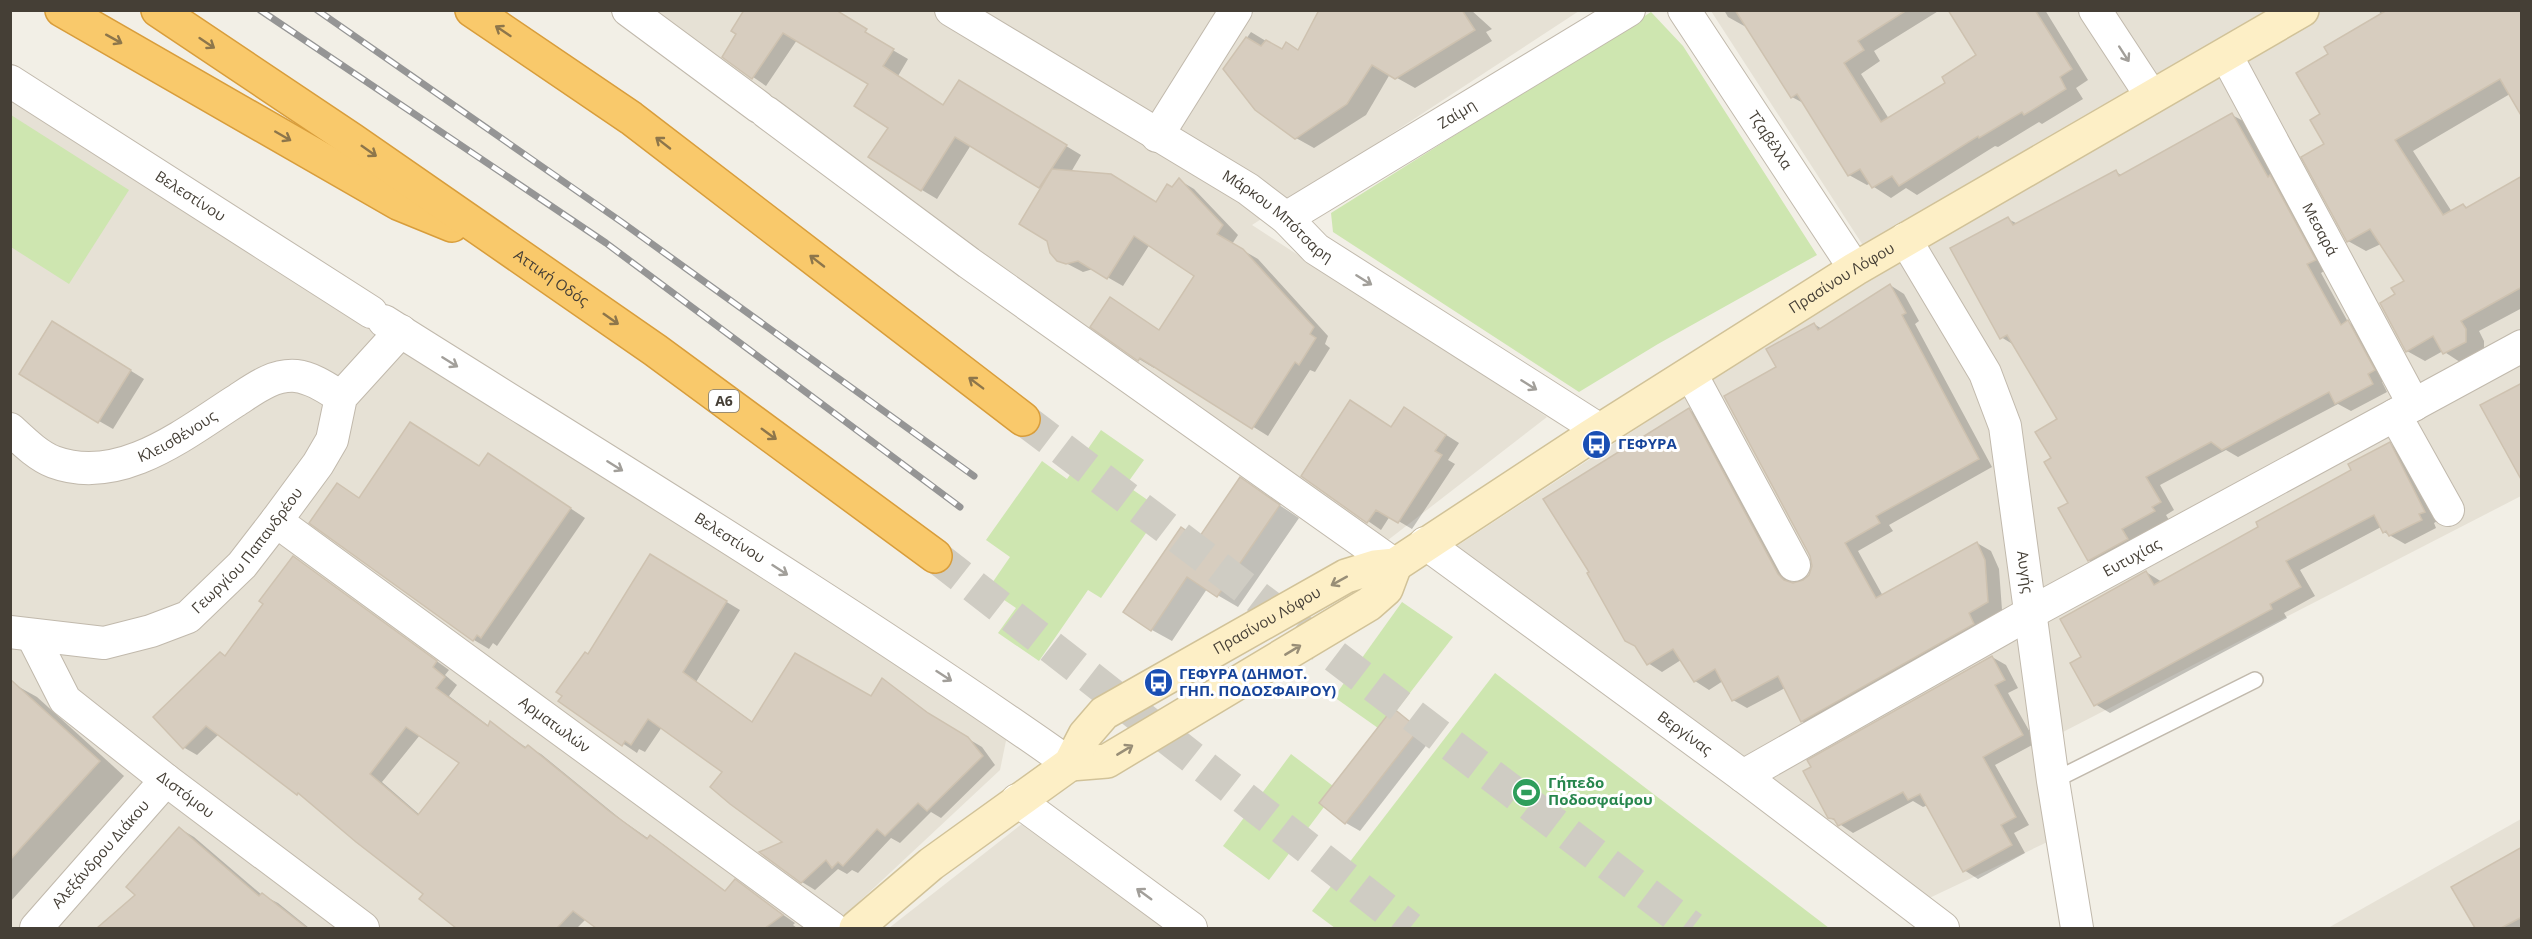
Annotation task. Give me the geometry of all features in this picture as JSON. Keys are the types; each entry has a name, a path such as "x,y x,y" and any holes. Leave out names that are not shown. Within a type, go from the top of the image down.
{"highway":[{"path":"62,10 398,203 511,250"},
{"name":"Αττική Οδός","path":"158,10 352,140 655,350 935,556"},
{"path":"472,10 631,118 1023,418"}],"street":[{"path":"628,10 969,263 1395,565"},
{"name":"Μάρκου Μπότσαρη","path":"951,10 994,21 1157,136 1248,189 1286,218 1316,249 1600,430"},
{"path":"1157,136 1236,10"},
{"name":"Ζαίμη","path":"1286,218 1629,10"},
{"name":"Τζαβέλλα","path":"1684,10 1855,269"},
{"path":"2095,10 2152,97"},
{"name":"Πρασίνου Λόφου","path":"856,928 931,864 1070,764 1107,761 1369,604 1386,588 1395,565 1425,543 1600,430 1905,239 2302,10"},
{"name":"Μεσαρά","path":"2226,55 2404,410 2448,510"},
{"name":"Βελεστίνου","path":"10,81 829,601 955,683 1070,764"},
{"name":"Αυγής","path":"1905,239 1985,373 2005,426 2032,612 2053,781 2077,928"},
{"name":"Γεωργίου Παπανδρέου","path":"22,635 104,643 151,632 188,617 242,565 318,464 332,440 341,397 385,321"},
{"name":"Ευτυχίας","path":"1743,776 2032,612 2522,346"},
{"path":"1690,374 1794,565"},
{"name":"Κλεισθένους","path":"10,429 26,444 53,462 86,468 128,462 161,450 271,379 296,376 316,382 341,397"},
{"name":"Αρματωλών","path":"276,521 832,928"},
{"name":"Βεργίνας","path":"1425,543 1743,776 1943,928"},
{"name":"Διστόμου","path":"22,635 65,700 166,780 363,928"},
{"name":"Αλεξάνδρου Διάκου","path":"36,928 166,780"},
{"path":"1017,800 1191,928"}],"lane":[{"path":"2053,781 2255,680"}],"shaded area":[{"path":"639,11 1579,11 1252,225 1547,417 1379,547"},
{"path":"1711,11 2521,11 2521,496 2061,733 2075,829 1923,901 1457,546 1879,270"},
{"path":"10,89 1008,731 1000,770 831,928 11,928"},
{"path":"2521,819 2521,928 2328,928"},
{"path":"1023,823 1167,928 889,928"}],"green space":[{"path":"1651,12 1683,46 1817,255 1658,344 1579,392 1333,232 1331,213"},
{"path":"11,115 129,190 69,284 11,247"},
{"path":"1101,430 1144,460 1126,485 1162,510 1101,598 1088,590 1039,661 998,633 1016,608 988,589 1010,557 986,540 1042,461 1067,479"},
{"path":"1402,602 1453,637 1396,711 1378,728 1334,697"},
{"name":"Γήπεδο Ποδοσφαίρου","path":"1495,673 1829,928 1335,928 1312,911"},
{"path":"1291,754 1333,786 1319,803 1324,807 1269,880 1223,846"}],"building":[{"path":"744,10 836,10 867,29 865,32 894,49 883,66 943,105 959,80 1067,145 1039,188 955,137 921,191 868,157 888,128 854,106 868,84 783,33 752,79 722,57 736,34 731,31"},
{"path":"1319,10 1462,10 1475,30 1395,79 1372,65 1347,104 1295,139 1255,110 1223,69 1246,37 1261,46 1266,40 1282,49 1286,42 1298,50"},
{"path":"1735,10 1907,10 1858,41 1864,50 1844,63 1881,122 1945,83 1942,77 1976,55 1948,10 2035,10 2072,69 2060,77 2066,89 2024,115 2022,112 1979,138 1978,136 1899,186 1892,176 1872,188 1860,169 1848,176 1797,94 1791,98"},
{"path":"2387,10 2522,10 2522,117 2500,79 2395,140 2443,215 2463,204 2466,208 2522,176 2522,287 2461,321 2466,329 2466,342 2443,354 2433,336 2406,352 2380,303 2395,294 2391,288 2404,281 2370,229 2347,242 2301,157 2324,144 2310,120 2320,114 2296,73 2328,54 2324,47"},
{"path":"2232,113 2268,177 2270,175 2316,260 2307,264 2341,325 2348,320 2375,370 2368,374 2373,384 2335,404 2329,392 2222,450 2211,442 2146,477 2161,502 2152,507 2155,511 2122,529 2128,539 2088,561 2058,508 2068,503 2044,462 2051,458 2035,432 2057,419 2007,335 2000,339 1950,248 2008,217 2013,225 2116,170 2119,176"},
{"path":"1052,169 1111,174 1156,202 1167,184 1172,187 1179,178 1223,225 1217,234 1243,249 1314,327 1310,334 1316,338 1299,365 1295,362 1252,429 1140,358 1138,361 1090,327 1110,297 1159,330 1194,276 1134,236 1107,279 1078,261 1066,264 1057,261 1050,253 1047,241 1019,224"},
{"path":"1890,284 1906,313 1902,315 1979,459 1876,516 1880,523 1845,543 1876,598 1977,542 1985,560 1988,602 1969,613 1974,624 1801,722 1778,676 1732,701 1715,669 1694,682 1673,649 1647,665 1635,646 1625,641 1587,573 1589,572 1543,499 1689,408 1778,574 1784,580 1793,583 1803,580 1809,575 1812,566 1810,556 1724,396 1776,367 1766,349 1814,323 1818,330"},
{"path":"52,321 131,370 98,423 19,374"},
{"path":"2522,383 2522,481 2480,405"},
{"path":"1350,400 1391,427 1404,407 1446,435 1435,451 1442,455 1398,523 1376,510 1367,523 1301,476"},
{"path":"410,422 479,466 488,453 571,508 481,638 477,635 473,641 309,523 337,483 359,498"},
{"path":"2390,442 2425,512 2419,514 2422,520 2389,536 2386,531 2383,533 2374,515 2286,561 2301,587 2270,604 2272,609 2094,706 2070,663 2081,657 2060,619 2146,571 2154,585 2258,527 2256,522 2351,470 2348,464"},
{"path":"1240,477 1280,505 1217,597 1187,577 1151,631 1123,612 1181,527 1198,539"},
{"path":"650,554 727,601 683,672 752,722 795,653 871,696 882,678 928,713 968,737 983,756 927,811 918,803 885,836 877,829 843,866 838,862 832,868 826,860 801,883 759,852 782,842 710,787 722,772 648,719 631,745 625,741 622,746 558,701 562,696 556,692 585,652 588,654"},
{"path":"293,556 437,661 433,667 445,677 436,688 488,726 490,721 525,748 528,745 609,811 647,839 650,835 725,891 735,879 783,915 765,928 596,928 573,911 557,928 456,928 419,899 423,894 298,793 297,795 206,726 183,749 153,717 220,652 225,656 263,604 259,601","holes":["406,727 459,763 418,815 370,774"]},
{"path":"1992,656 2005,680 1995,685 2023,735 1983,757 2016,817 2001,825 2012,845 1963,872 1920,794 1908,800 1903,792 1838,826 1834,819 1828,818 1803,771 1811,767 1807,760"},
{"path":"10,679 100,761 10,860"},
{"path":"1393,708 1419,729 1345,824 1319,803"},
{"path":"179,827 259,896 262,893 307,928 97,928 135,895 126,887"},
{"path":"2522,847 2522,917 2501,928 2475,928 2451,887"}],"tunnel":[{"path":"1023,419 1692,928"},
{"path":"935,556 1410,928"}],"railway":[{"path":"260,10 606,243 960,507"},
{"path":"317,10 623,223 974,476"}],"place":[{"name":"ΓΕΦΥΡΑ","path":"1597,444"},
{"name":"ΓΕΦΥΡΑ (ΔΗΜΟΤ. ΓΗΠ. ΠΟΔΟΣΦΑΙΡΟΥ)","path":"1158,683"},
{"name":"Γήπεδο Ποδοσφαίρου","path":"1527,792"}]}
